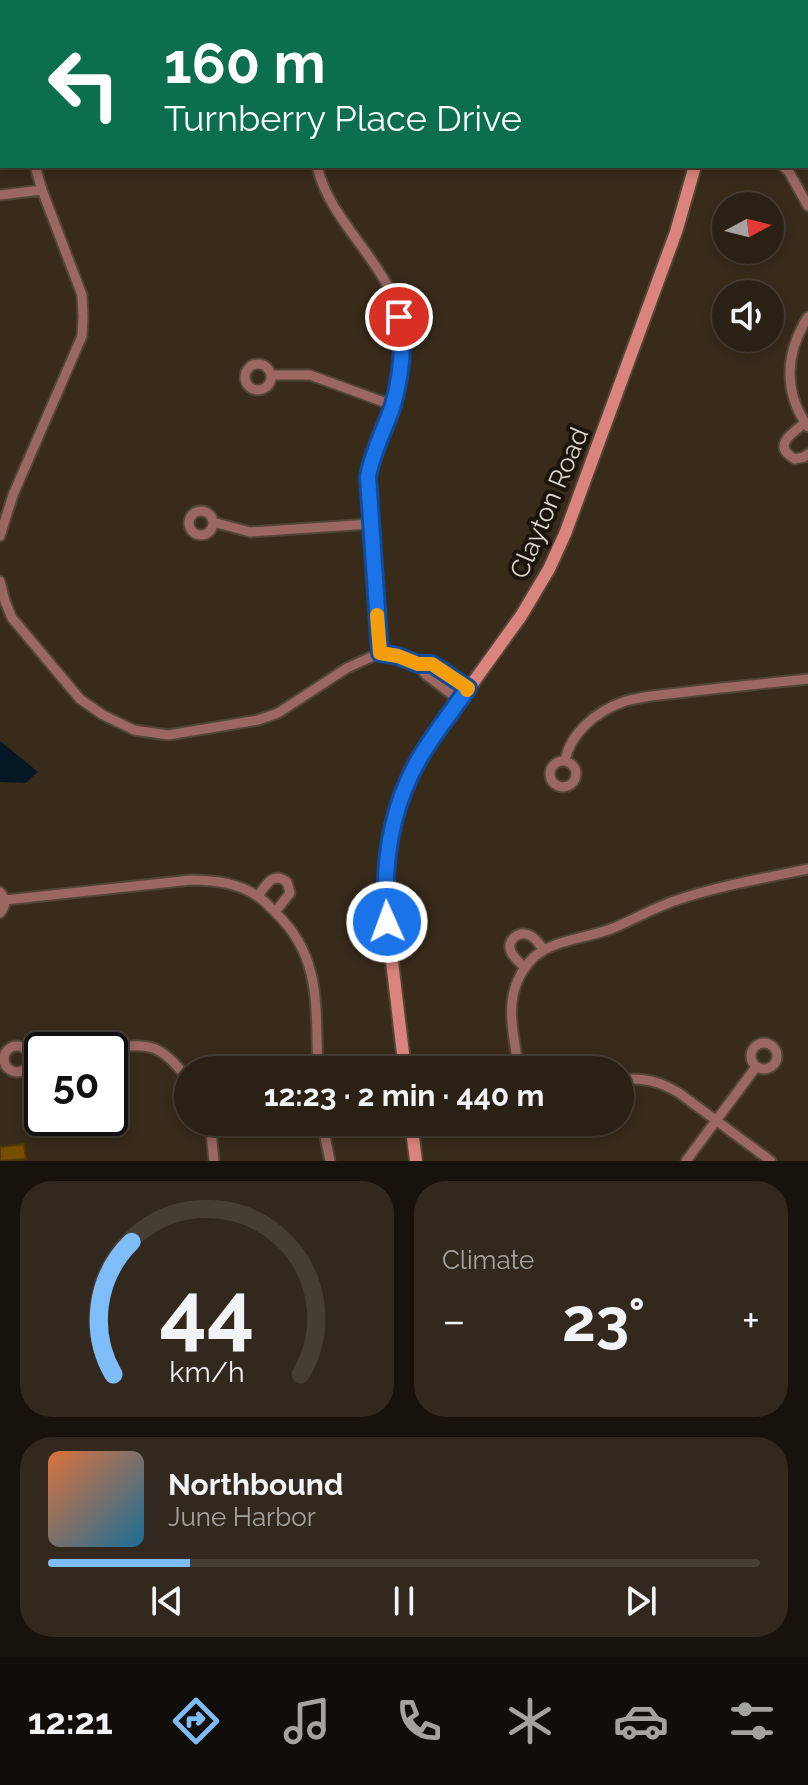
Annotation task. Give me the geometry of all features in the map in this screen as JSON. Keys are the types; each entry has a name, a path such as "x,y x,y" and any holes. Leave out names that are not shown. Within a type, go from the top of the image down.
{"main road":[{"name":"Clayton Road","path":"403,1056 386,912 385,874 398,808 412,772 431,739 530,601 565,534 676,232 694,168"},
{"path":"413,1136 416,1161"}],"street":[{"path":"0,536 13,495 82,336 82,295 36,168"},
{"path":"318,168 331,202 388,284 403,337 400,374 392,405 370,462 368,477 380,653"},
{"path":"785,168 808,206"},
{"path":"0,195 42,190"},
{"path":"808,317 795,341 790,367 794,401 806,425 788,436 785,449 795,459 808,454"},
{"path":"271,375 310,375 392,405"},
{"path":"213,522 250,532 371,524"},
{"path":"0,581 12,618 80,699 103,715 134,730 168,735 258,720 278,713 347,668 380,653 418,664 432,664 468,688"},
{"path":"418,664 425,674 459,700"},
{"path":"565,761 568,748 585,726 621,703 678,693 808,679"},
{"path":"517,1056 513,994 524,967 543,949 616,927 679,899 808,869"},
{"path":"258,896 273,878 280,877 287,882 290,893 275,912"},
{"path":"0,913 4,907 2,896 191,880 208,880 241,888 258,896 290,926 300,941 313,982 317,1056"},
{"path":"524,967 511,951 510,942 516,935 531,935 543,949"},
{"path":"128,1047 160,1049 174,1064"},
{"path":"686,1161 756,1067"},
{"path":"634,1078 665,1085 771,1161"},
{"path":"211,1136 214,1161"},
{"path":"325,1136 330,1161"}],"water":[{"path":"0,741 38,772 25,783 0,782"}],"building":[{"path":"24,1144 26,1159 0,1161 0,1147"}],"slow traffic":[{"path":"377,615 380,653 418,664 432,664 467,690"}],"route":[{"path":"387,922 386,864 398,808 421,755 468,688 432,664 418,664 380,653 368,477 370,462 392,405 400,374 403,337 399,317"}]}
